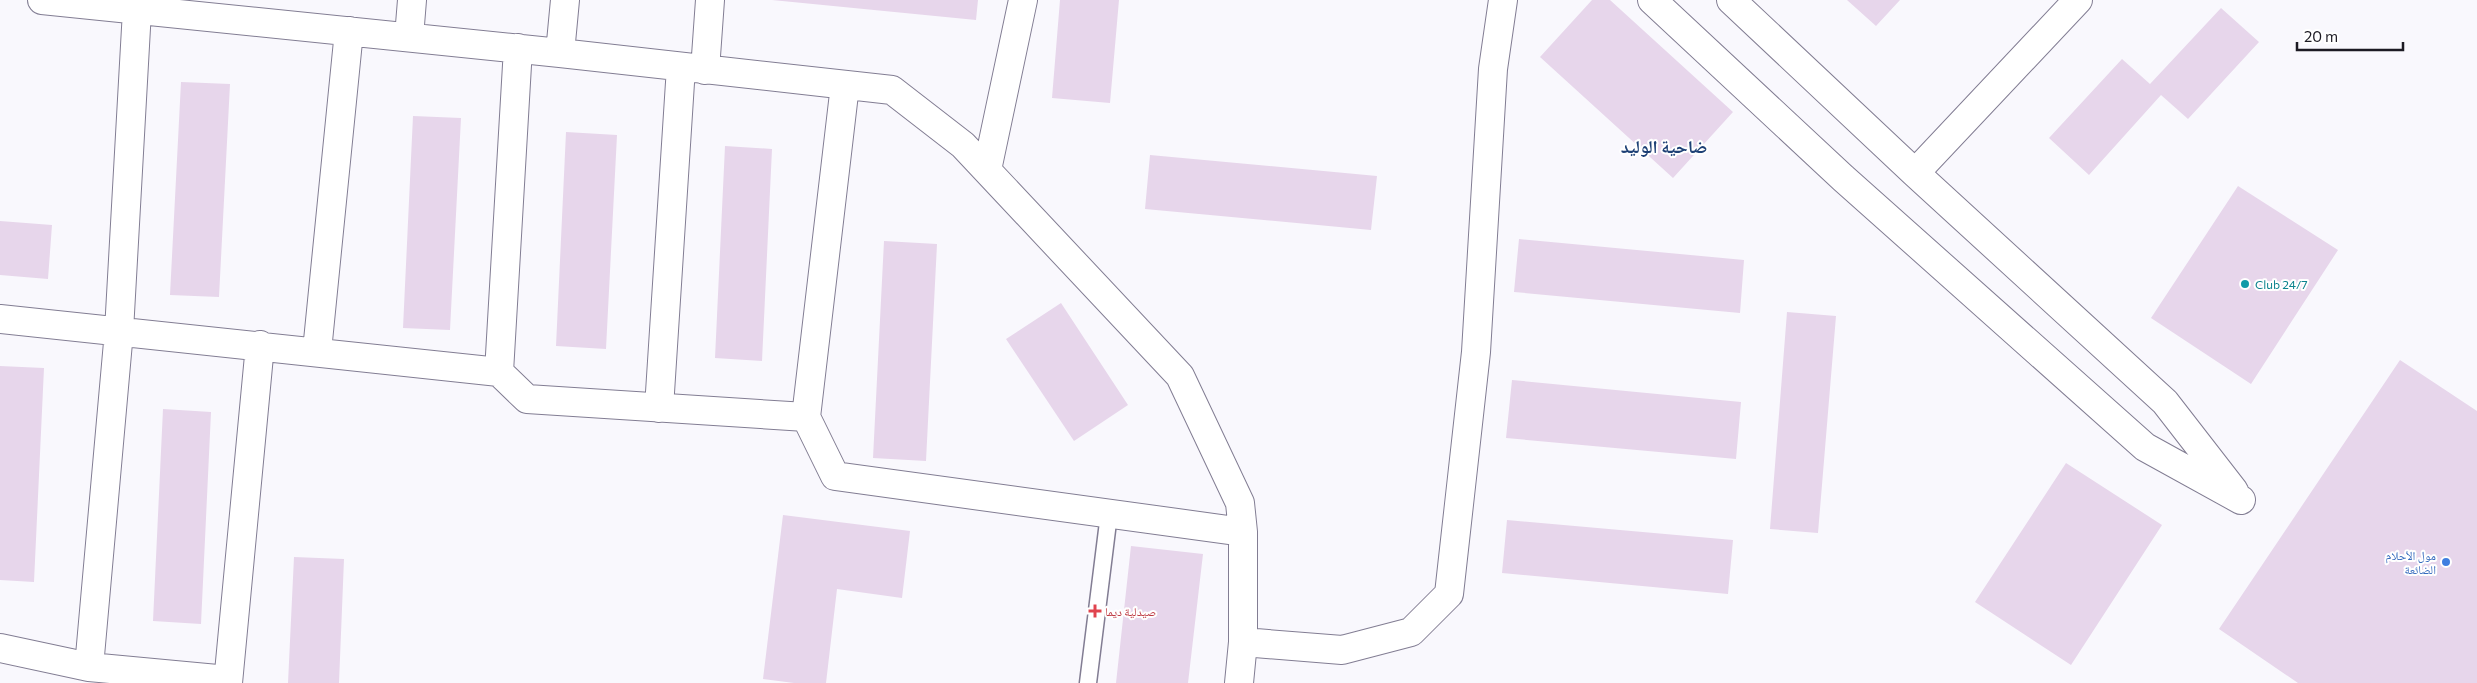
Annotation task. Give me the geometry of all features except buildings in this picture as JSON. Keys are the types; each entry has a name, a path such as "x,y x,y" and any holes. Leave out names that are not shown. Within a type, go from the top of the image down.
{"street":[{"path":"42,0 137,10 253,11 349,31 892,90 963,144 1180,376 1240,503 1243,532 1242,642 1239,683"},
{"path":"409,37 412,0"},
{"path":"560,53 565,0"},
{"path":"659,408 693,68 710,0"},
{"path":"987,170 1023,0"},
{"path":"1242,642 1342,650 1411,632 1449,594 1476,352 1494,69 1503,0"},
{"path":"1652,0 1843,178 2145,447 2241,500 2165,402 1915,173 1731,0"},
{"path":"1915,173 2078,0"},
{"path":"90,667 119,331 137,10"},
{"path":"317,351 349,31"},
{"path":"499,372 518,48"},
{"path":"845,86 806,418 835,476 1243,532"},
{"path":"0,319 317,351 499,372 528,399 806,418"},
{"path":"0,648 90,667 228,682 260,345"}],"lane":[{"path":"1088,683 1109,514"}],"place":[{"name":"Club 24/7","path":"2245,284"},
{"name":"مول الأحلام الضائعة","path":"2446,562"},
{"name":"صيدلية ديما","path":"1095,611"}],"district":[{"name":"ضاحية الوليد","path":"1664,146"}]}
